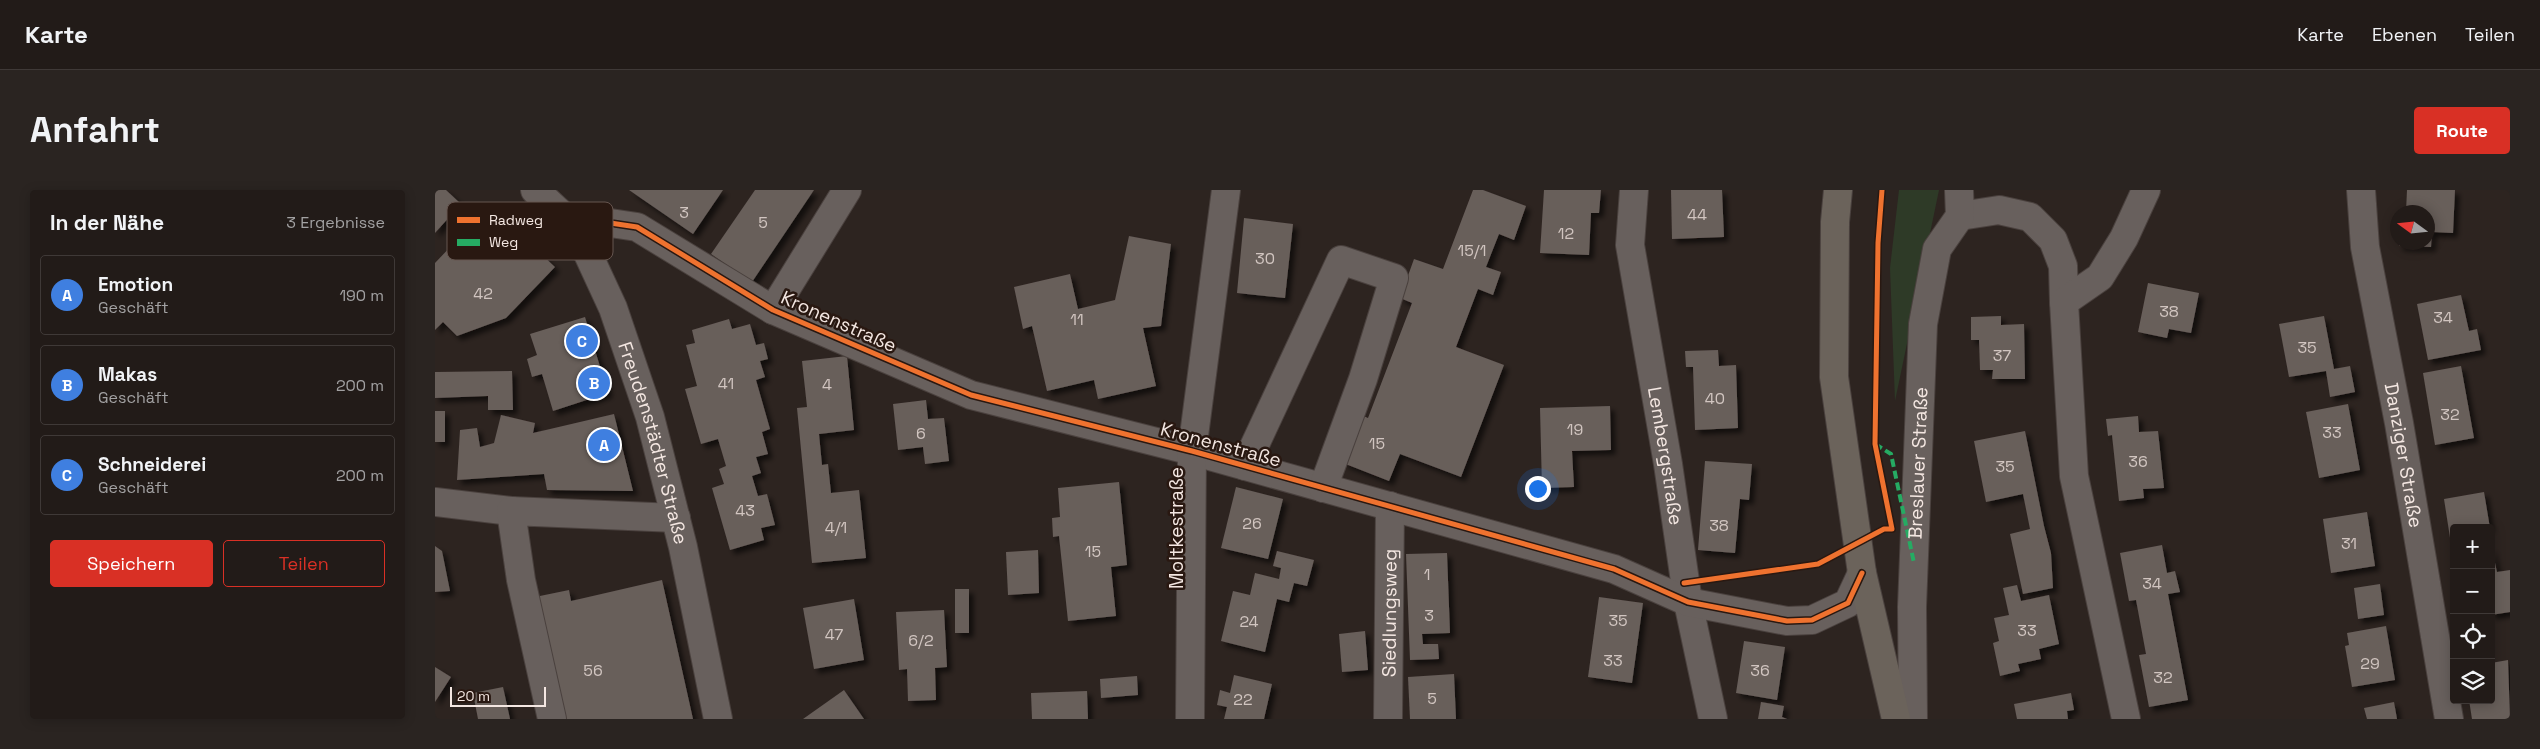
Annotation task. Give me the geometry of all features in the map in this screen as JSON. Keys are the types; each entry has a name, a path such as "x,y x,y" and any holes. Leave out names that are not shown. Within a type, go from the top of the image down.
{"main road":[{"path":"1838,190 1835,222 1834,377 1862,574 1896,719"}],"street":[{"name":"Freudenstädter Straße","path":"535,190 548,202"},
{"path":"773,310 847,190"},
{"name":"Moltkestraße","path":"1190,719 1192,451 1226,190"},
{"name":"Lembergstraße","path":"1634,190 1630,245 1668,464 1688,602 1713,719"},
{"path":"2064,302 2100,277 2124,238 2146,190"},
{"name":"Danziger Straße","path":"2361,190 2365,247 2399,423 2449,719"},
{"name":"Breslauer Straße","path":"1913,719 1912,607 1923,324 1937,249 1960,203 2030,217 2053,240 2063,266 2074,476 2126,719"},
{"name":"Kronenstraße","path":"613,223 637,227 773,310 971,395 1192,451 1613,569 1688,602 1787,621 1811,620 1848,602 1862,574"},
{"name":"Freudenstädter Straße","path":"591,260 613,308 650,416 675,518 718,719"},
{"path":"1245,466 1341,260 1394,278 1363,379 1323,488"},
{"path":"435,502 511,512 675,518"},
{"name":"Siedlungsweg","path":"1388,719 1390,506"},
{"path":"511,512 521,580 552,719"}],"green space":[{"path":"1899,190 1939,190 1895,401 1890,268"}],"building":[{"path":"435,190 446,190 459,202 447,202 447,220 435,233"},
{"path":"629,190 723,190 693,234"},
{"path":"755,190 814,190 752,282 711,254"},
{"path":"1473,190 1483,190 1526,206 1514,240 1499,234 1486,267 1501,272 1493,295 1478,289 1456,347 1504,365 1461,477 1400,454 1389,481 1343,463 1361,415 1368,418 1412,303 1400,298 1414,259 1443,269"},
{"path":"1544,190 1601,190 1599,213 1591,213 1589,255 1540,253"},
{"path":"1671,190 1722,190 1724,237 1672,239"},
{"path":"2407,190 2455,190 2453,233 2435,232 2435,205 2406,205"},
{"path":"1244,218 1293,224 1285,298 1237,293"},
{"path":"1129,236 1171,244 1161,326 1143,328 1156,386 1098,399 1094,380 1047,391 1032,326 1023,329 1014,287 1070,274 1078,309 1115,300"},
{"path":"447,250 447,260 548,260 555,267 506,318 457,336 443,322 435,330 435,263"},
{"path":"2148,283 2199,293 2191,333 2169,329 2167,338 2138,332"},
{"path":"2461,295 2469,331 2477,329 2481,350 2428,360 2417,304"},
{"path":"2001,316 2001,325 2024,324 2025,379 1992,379 1993,370 1980,370 1979,340 1971,340 1971,317"},
{"path":"2324,316 2334,369 2350,366 2355,392 2330,397 2326,371 2289,377 2279,324"},
{"path":"585,317 608,393 553,411 542,374 532,377 527,359 537,355 530,334"},
{"path":"729,319 732,329 750,324 756,345 764,343 768,359 760,361 765,377 756,380 770,429 762,432 768,454 756,457 761,473 752,476 758,496 767,494 775,525 761,528 764,540 730,550 712,488 724,484 719,469 726,466 718,439 701,444 685,389 697,386 686,345 695,343 692,330"},
{"path":"1718,350 1719,366 1736,365 1738,428 1695,430 1693,367 1686,367 1685,351"},
{"path":"847,356 854,430 819,434 822,465 828,464 831,493 859,490 866,558 812,563 797,408 807,407 802,361"},
{"path":"2461,366 2474,438 2435,445 2423,373"},
{"path":"512,371 513,410 488,410 488,396 435,398 435,372"},
{"path":"926,400 928,419 944,418 949,461 925,464 923,447 898,450 893,404"},
{"path":"2348,404 2360,470 2319,478 2306,412"},
{"path":"1610,406 1611,450 1572,451 1574,487 1542,488 1540,408"},
{"path":"435,411 445,411 445,442 435,442"},
{"path":"614,414 633,491 547,490 544,474 457,480 460,430 477,428 480,447 494,443 501,415 535,423 533,433"},
{"path":"2138,416 2139,432 2158,431 2164,488 2143,489 2144,498 2119,501 2112,435 2108,436 2106,419"},
{"path":"2025,431 2051,553 2053,588 2023,594 2010,534 2030,529 2023,494 1986,502 1974,441"},
{"path":"1705,461 1752,464 1749,500 1740,499 1735,553 1698,550"},
{"path":"1119,482 1127,565 1111,567 1116,616 1068,621 1059,536 1053,537 1052,518 1060,517 1058,488"},
{"path":"1236,487 1283,499 1268,559 1221,548"},
{"path":"2484,492 2489,524 2450,524 2450,538 2444,499"},
{"path":"2367,512 2375,566 2331,573 2323,519"},
{"path":"2162,545 2167,573 2175,571 2180,592 2168,594 2188,700 2149,707 2139,655 2146,654 2136,600 2129,601 2120,553"},
{"path":"435,546 442,551 450,591 435,592"},
{"path":"1038,550 1039,593 1008,595 1006,552"},
{"path":"1277,551 1314,560 1307,586 1294,583 1289,602 1277,599 1265,652 1221,641 1233,591 1250,595 1255,573 1279,579 1281,568 1273,566"},
{"path":"1447,553 1450,633 1422,634 1423,644 1438,644 1439,659 1410,660 1406,554"},
{"path":"2495,563 2497,572 2510,570 2510,612 2495,614"},
{"path":"662,580 693,719 562,719 535,597 569,590 571,601"},
{"path":"2380,584 2384,615 2358,619 2354,588"},
{"path":"2017,585 2021,601 2049,595 2059,644 2039,649 2041,659 2018,664 2020,671 2000,676 1993,643 1999,641 1994,618 2009,615 2003,588"},
{"path":"955,589 969,589 969,633 955,633"},
{"path":"1599,597 1643,603 1632,683 1588,677"},
{"path":"854,599 864,660 814,669 803,608"},
{"path":"944,610 947,667 935,668 936,700 908,701 907,669 899,670 896,612"},
{"path":"2386,626 2395,680 2352,687 2345,646 2349,645 2347,633"},
{"path":"1365,631 1368,670 1342,672 1339,634"},
{"path":"1744,641 1785,647 1777,700 1736,693"},
{"path":"2508,660 2510,719 2472,719 2470,704 2495,704 2495,662"},
{"path":"435,667 451,677 435,702"},
{"path":"1454,674 1456,719 1410,719 1408,677"},
{"path":"1234,675 1272,684 1264,719 1224,719 1227,707 1217,705 1220,690 1230,693"},
{"path":"1137,676 1138,695 1101,698 1100,679"},
{"path":"503,687 510,719 478,719 473,693"},
{"path":"844,690 864,719 803,719"},
{"path":"1087,691 1088,719 1032,719 1031,693"},
{"path":"2071,693 2074,710 2067,711 2068,719 2017,719 2014,704"},
{"path":"1761,702 1784,706 1782,717 1787,719 1758,719"},
{"path":"2394,702 2397,719 2367,719 2364,708"}],"marked path":[{"path":"1875,444 1891,454 1914,563"}],"cycle path":[{"path":"1684,583 1818,564 1884,529 1892,529 1875,444 1878,243 1882,190"},
{"path":"613,223 637,227 773,310 971,395 1192,451 1614,569 1688,602 1787,621 1812,620 1848,603 1862,573"}],"place":[{"name":"Schneiderei","path":"582,341"},
{"name":"Makas","path":"594,383"},
{"name":"Emotion","path":"604,445"}]}
